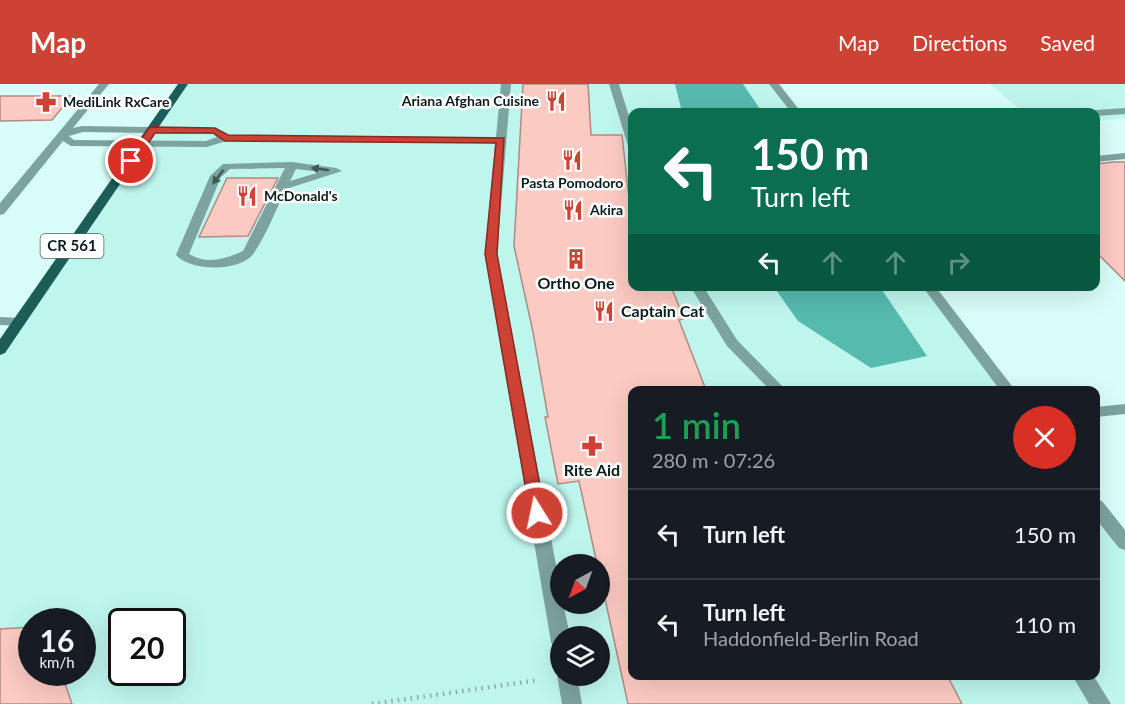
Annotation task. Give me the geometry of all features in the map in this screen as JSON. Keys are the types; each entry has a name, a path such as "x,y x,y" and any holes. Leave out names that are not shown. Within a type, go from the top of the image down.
{"main road":[{"name":"CR 561","path":"0,350 183,84"}],"street":[{"path":"0,212 104,84"},
{"path":"506,84 491,254 558,626"},
{"path":"614,84 628,130"},
{"path":"774,84 793,108"},
{"path":"1100,113 1125,111"},
{"path":"62,135 82,129 215,130 225,138"},
{"path":"62,135 71,143 207,144 225,138 501,140"},
{"path":"1100,159 1125,156"},
{"path":"284,186 336,171 292,165 227,166 216,176 182,255 189,260 211,264 225,263 248,253 284,186 292,165"},
{"path":"699,291 732,343 775,386"},
{"path":"932,291 1005,386"},
{"path":"0,321 19,322"},
{"path":"1100,412 1125,409"},
{"path":"1100,511 1125,543"},
{"path":"1085,680 1101,704"},
{"path":"569,686 572,704"}],"path":[{"path":"372,704 539,680"}],"shaded area":[{"path":"183,84 774,84 793,108 628,108 628,291 931,291 1005,386 628,386 628,680 1100,680 1100,510 1125,543 1125,704 0,704 0,350"},
{"path":"990,84 1125,84 1125,118 1100,121 1100,108 1018,108"}],"water":[{"path":"675,84 743,84 759,108 681,108"},
{"path":"777,291 883,291 927,356 871,368 798,321"}],"building":[{"path":"523,84 588,84 591,135 622,135 628,190 628,291 673,291 684,319 679,320 704,386 628,386 628,680 950,680 962,704 628,704 608,614 610,554 595,554 579,481 558,484 545,417 548,417 533,332 514,246"},
{"path":"0,96 72,96 52,120 0,121"},
{"path":"1125,162 1125,281 1100,256 1100,164"},
{"name":"McDonald's","path":"227,178 278,178 248,236 199,237"},
{"path":"18,628 18,686 66,686 72,704 0,704 0,629"}],"place":[{"name":"Ariana Afghan Cuisine","path":"556,101"},
{"name":"MediLink RxCare","path":"46,102"},
{"name":"Pasta Pomodoro","path":"572,160"},
{"name":"McDonald's","path":"247,196"},
{"name":"Akira","path":"573,210"},
{"name":"Ortho One","path":"576,259"},
{"name":"Captain Cat","path":"604,311"},
{"name":"Rite Aid","path":"592,446"}],"route":[{"path":"131,161 153,130 215,130 225,138 501,140 491,254 537,513"}]}
